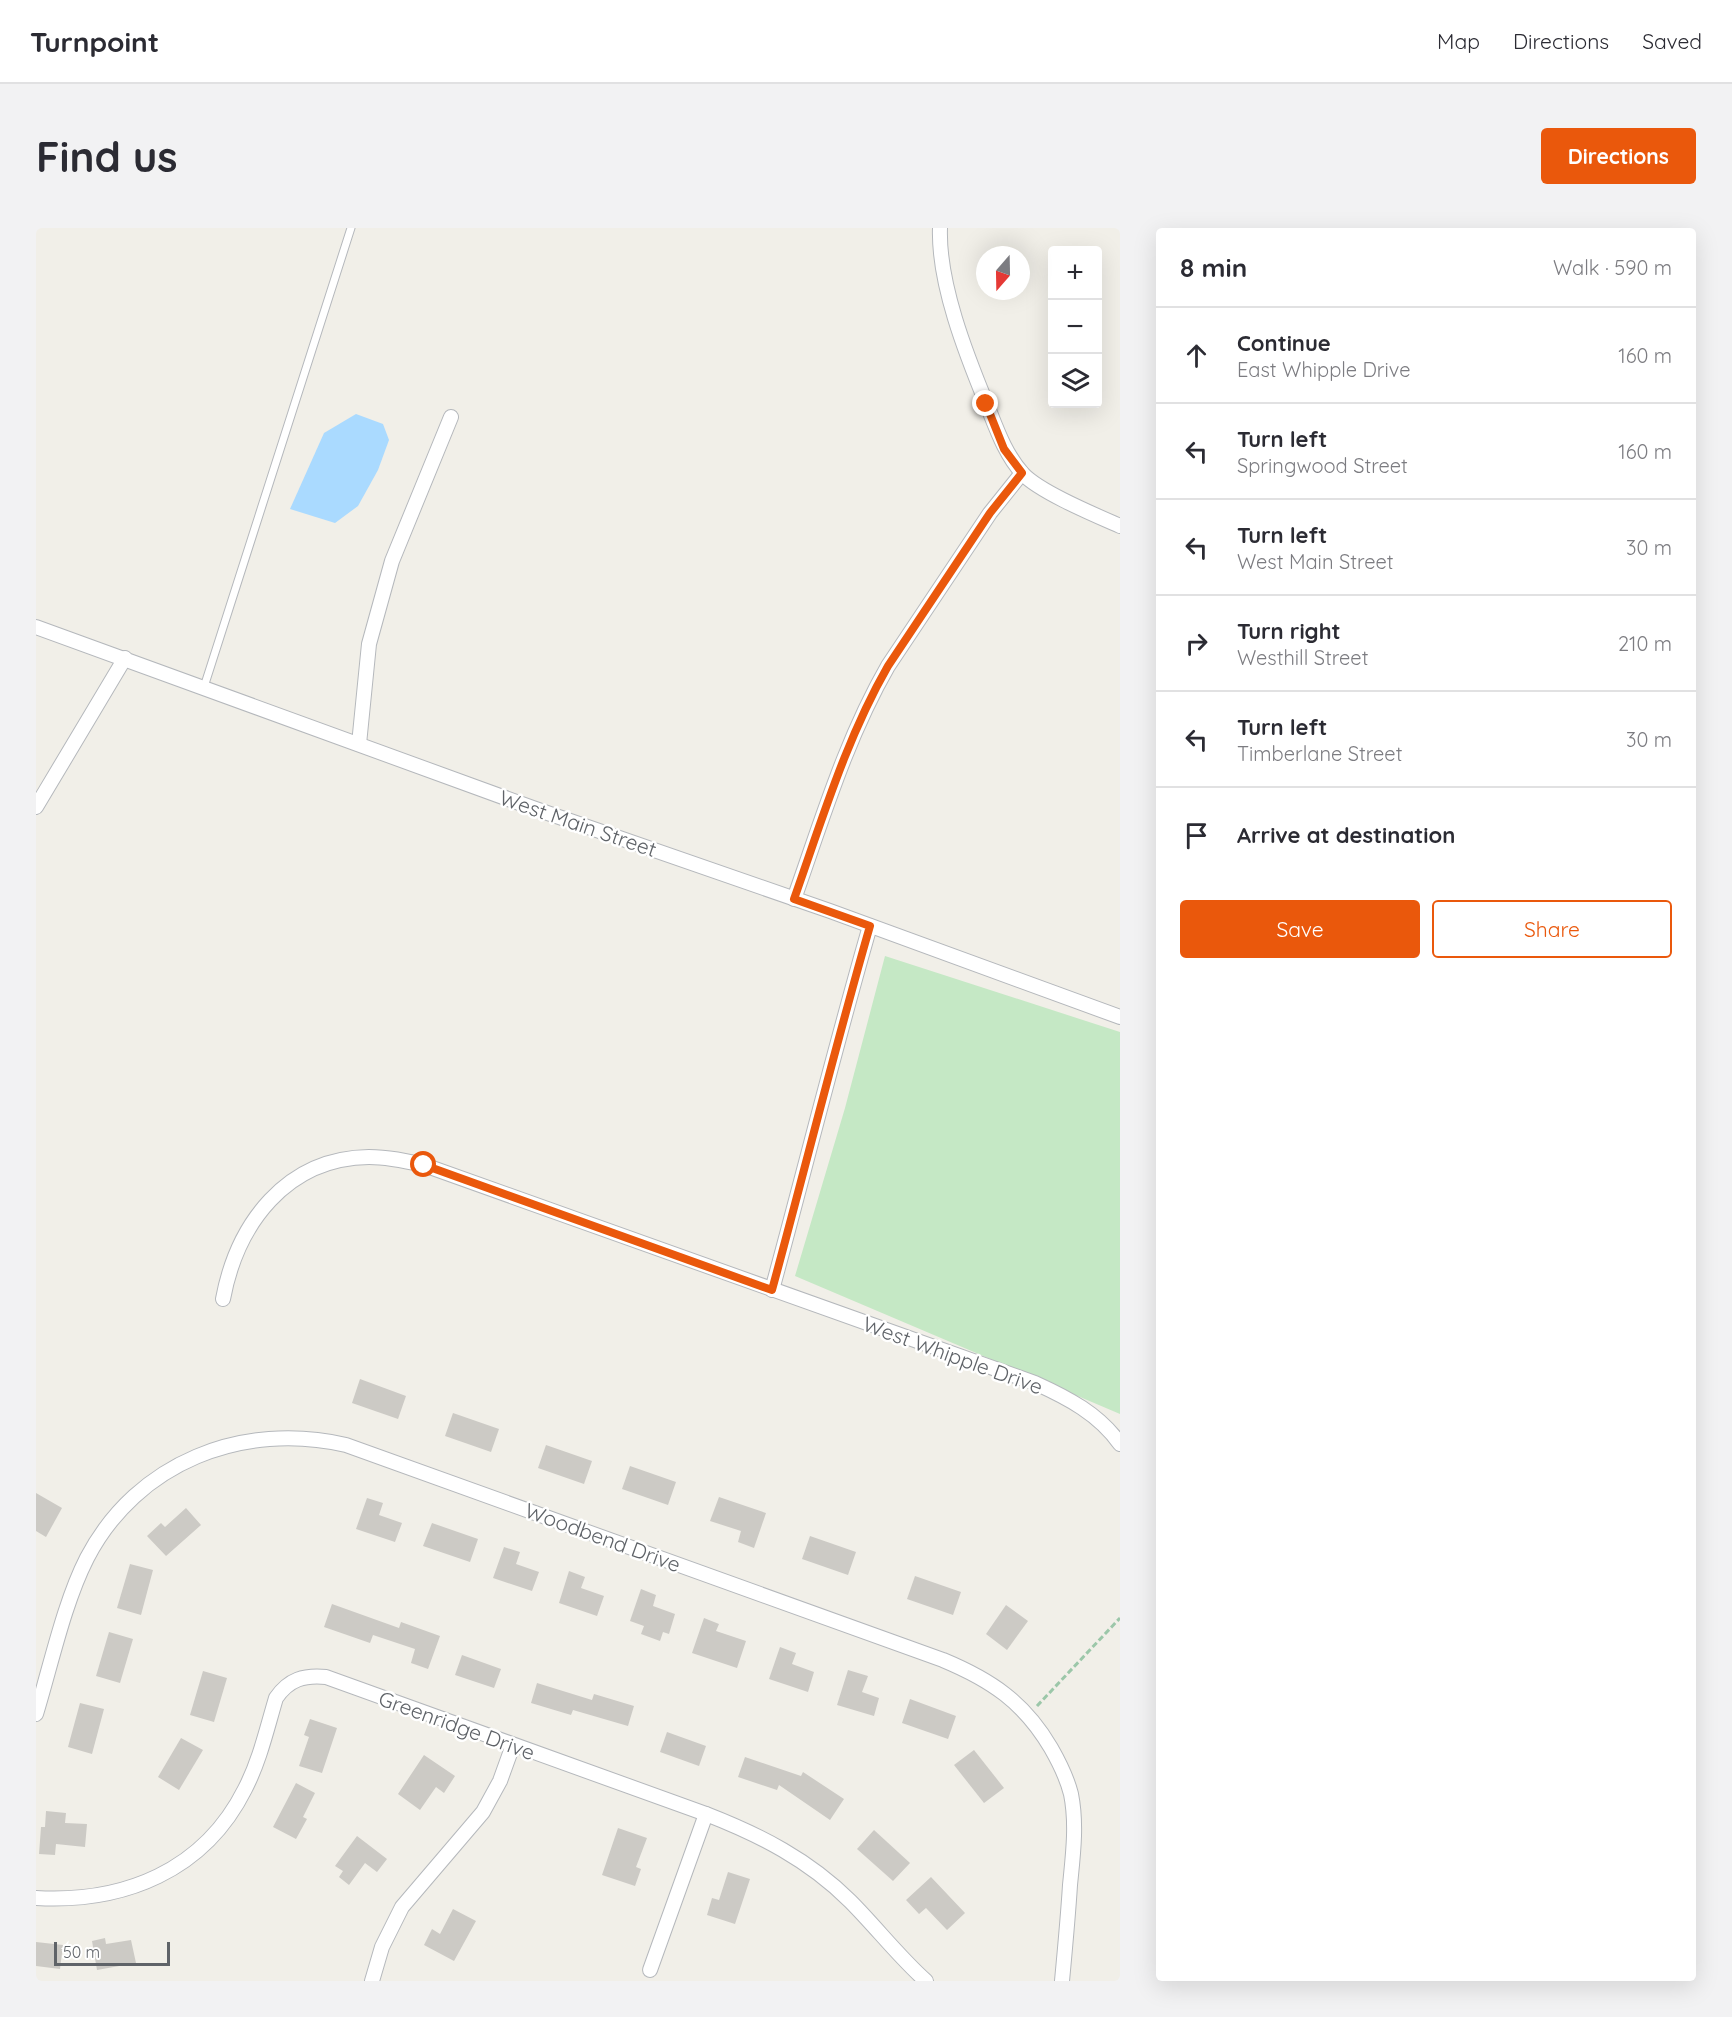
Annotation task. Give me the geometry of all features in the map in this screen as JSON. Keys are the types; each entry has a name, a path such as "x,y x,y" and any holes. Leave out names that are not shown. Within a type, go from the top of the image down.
{"street":[{"path":"940,228 946,279 975,377 1004,449 1022,473 1034,484 1120,526"},
{"path":"359,744 369,644 393,561 451,417"},
{"path":"794,899 849,744 873,691 990,513 1022,473"},
{"name":"West Main Street","path":"36,627 533,808 870,926 1120,1017"},
{"path":"36,807 124,658"},
{"path":"772,1290 838,1035 870,926"},
{"name":"West Whipple Drive","path":"223,1299 227,1276 238,1247 253,1220 289,1183 312,1170 342,1160 368,1157 395,1158 424,1165 1035,1383 1091,1413 1120,1444"},
{"name":"Woodbend Drive","path":"36,1714 80,1573 99,1537 126,1505 157,1478 186,1461 232,1445 270,1438 329,1441 366,1452 943,1660 993,1684 1028,1715 1042,1734 1058,1760 1071,1793 1074,1850 1062,1981"},
{"name":"Greenridge Drive","path":"36,1898 85,1899 110,1894 157,1878 179,1865 208,1839 235,1807 254,1770 276,1698 287,1685 302,1677 326,1677 706,1814 766,1839 812,1868 849,1899 926,1981"},
{"path":"372,1981 382,1947 393,1922 412,1894 483,1812 500,1781 513,1745"},
{"path":"650,1970 706,1814"}],"lane":[{"path":"204,687 351,228"}],"path":[{"path":"1028,1715 1120,1618"}],"green space":[{"path":"885,956 1120,1032 1120,1414 795,1276 845,1108"}],"water":[{"path":"356,414 383,424 389,440 378,470 358,506 335,523 290,509 324,433"}],"building":[{"path":"360,1379 406,1396 398,1419 352,1403"},
{"path":"453,1413 499,1429 491,1452 445,1436"},
{"path":"546,1445 592,1461 584,1484 538,1468"},
{"path":"630,1466 676,1482 668,1505 622,1489"},
{"path":"36,1493 62,1508 46,1537 36,1531"},
{"path":"719,1497 766,1513 754,1548 738,1542 741,1531 710,1521"},
{"path":"367,1498 383,1503 379,1515 402,1523 395,1542 356,1529"},
{"path":"186,1508 201,1525 166,1556 147,1536 161,1523 165,1527"},
{"path":"432,1523 478,1539 470,1562 423,1546"},
{"path":"810,1536 856,1552 848,1575 802,1559"},
{"path":"504,1547 520,1552 516,1564 539,1572 532,1591 493,1578"},
{"path":"130,1564 153,1570 141,1615 117,1608"},
{"path":"569,1571 585,1577 581,1588 604,1596 597,1616 559,1603"},
{"path":"915,1576 961,1592 953,1615 907,1599"},
{"path":"641,1589 656,1595 653,1606 675,1614 669,1634 663,1632 660,1641 641,1634 644,1626 630,1621"},
{"path":"332,1604 399,1628 401,1622 440,1636 428,1669 411,1663 415,1649 373,1635 370,1643 324,1627"},
{"path":"1006,1605 1028,1621 1007,1650 986,1634"},
{"path":"704,1618 719,1624 716,1631 746,1641 737,1668 692,1653"},
{"path":"109,1632 133,1639 120,1683 96,1676"},
{"path":"780,1647 796,1653 792,1664 814,1672 808,1692 769,1679"},
{"path":"462,1655 501,1669 494,1688 455,1675"},
{"path":"848,1670 868,1676 862,1692 879,1698 874,1716 837,1705"},
{"path":"203,1671 227,1678 214,1722 190,1715"},
{"path":"537,1683 592,1700 594,1694 634,1706 628,1726 573,1710 571,1715 531,1703"},
{"path":"910,1699 956,1716 948,1739 902,1723"},
{"path":"80,1703 104,1709 92,1754 68,1747"},
{"path":"310,1719 337,1728 322,1773 299,1766 309,1737 304,1735"},
{"path":"667,1732 706,1746 699,1766 660,1752"},
{"path":"181,1738 203,1750 179,1790 158,1777"},
{"path":"974,1750 1004,1788 984,1803 954,1765"},
{"path":"424,1755 455,1776 444,1793 436,1787 420,1810 398,1794"},
{"path":"745,1757 801,1776 803,1772 844,1799 830,1820 779,1785 777,1790 738,1777"},
{"path":"296,1783 315,1793 303,1817 307,1819 296,1839 273,1827"},
{"path":"46,1811 66,1813 65,1823 87,1824 85,1847 56,1844 55,1855 39,1854 41,1827 45,1827"},
{"path":"618,1828 647,1838 636,1867 641,1869 635,1886 602,1875"},
{"path":"874,1830 910,1863 893,1881 857,1849"},
{"path":"357,1836 387,1859 377,1872 365,1863 349,1885 339,1877 343,1871 335,1866"},
{"path":"728,1872 750,1879 735,1924 707,1915 712,1898 719,1900"},
{"path":"931,1877 965,1913 947,1930 926,1908 919,1914 906,1900"},
{"path":"453,1909 476,1921 454,1961 424,1945 432,1929 440,1934"},
{"path":"105,1938 106,1944 131,1940 136,1963 97,1970 92,1941"},
{"path":"36,1942 63,1945 60,1969 36,1966"}],"route":[{"path":"424,1165 772,1290 838,1035 870,926 794,899 849,744 873,691 990,513 1022,473 1004,449 986,404"}]}
